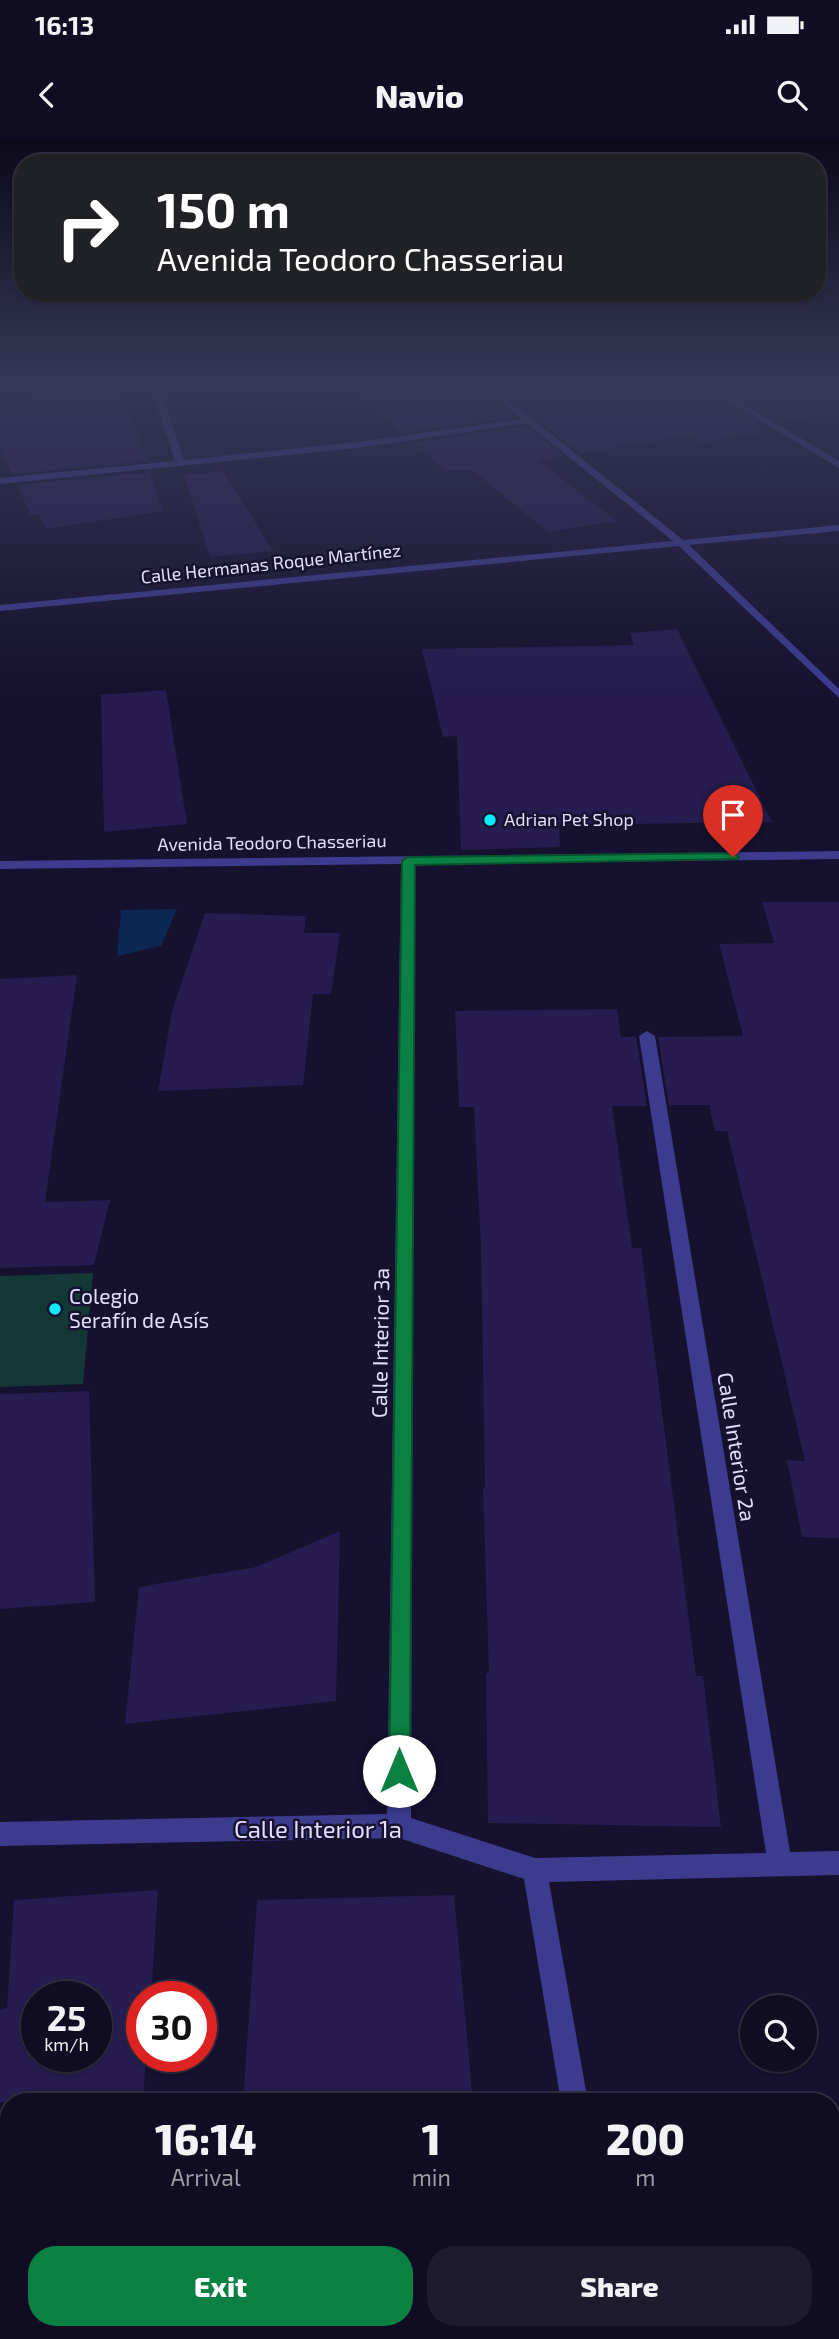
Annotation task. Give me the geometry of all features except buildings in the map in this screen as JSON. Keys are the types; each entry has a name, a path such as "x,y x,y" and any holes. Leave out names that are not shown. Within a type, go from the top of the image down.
{"street":[{"path":"612,487 680,542 839,695"},
{"name":"Calle Hermanas Roque Martínez","path":"0,608 839,528"},
{"name":"Avenida Teodoro Chasseriau","path":"0,865 839,855"},
{"name":"Calle Interior 3a","path":"398,1826 408,861"},
{"name":"Calle Interior 2a","path":"647,1037 780,1864"},
{"name":"Calle Interior 1a","path":"0,1834 398,1826 534,1870 839,1863"},
{"path":"534,1870 573,2093"}],"green space":[{"path":"93,1273 83,1384 0,1387 0,1276"}],"water":[{"path":"177,909 161,946 117,956 121,910"}],"place":[{"name":"Adrian Pet Shop","path":"490,820"},
{"name":"Colegio Serafín de Asís","path":"55,1309"}],"route":[{"path":"399,1771 408,861 733,857"}]}
